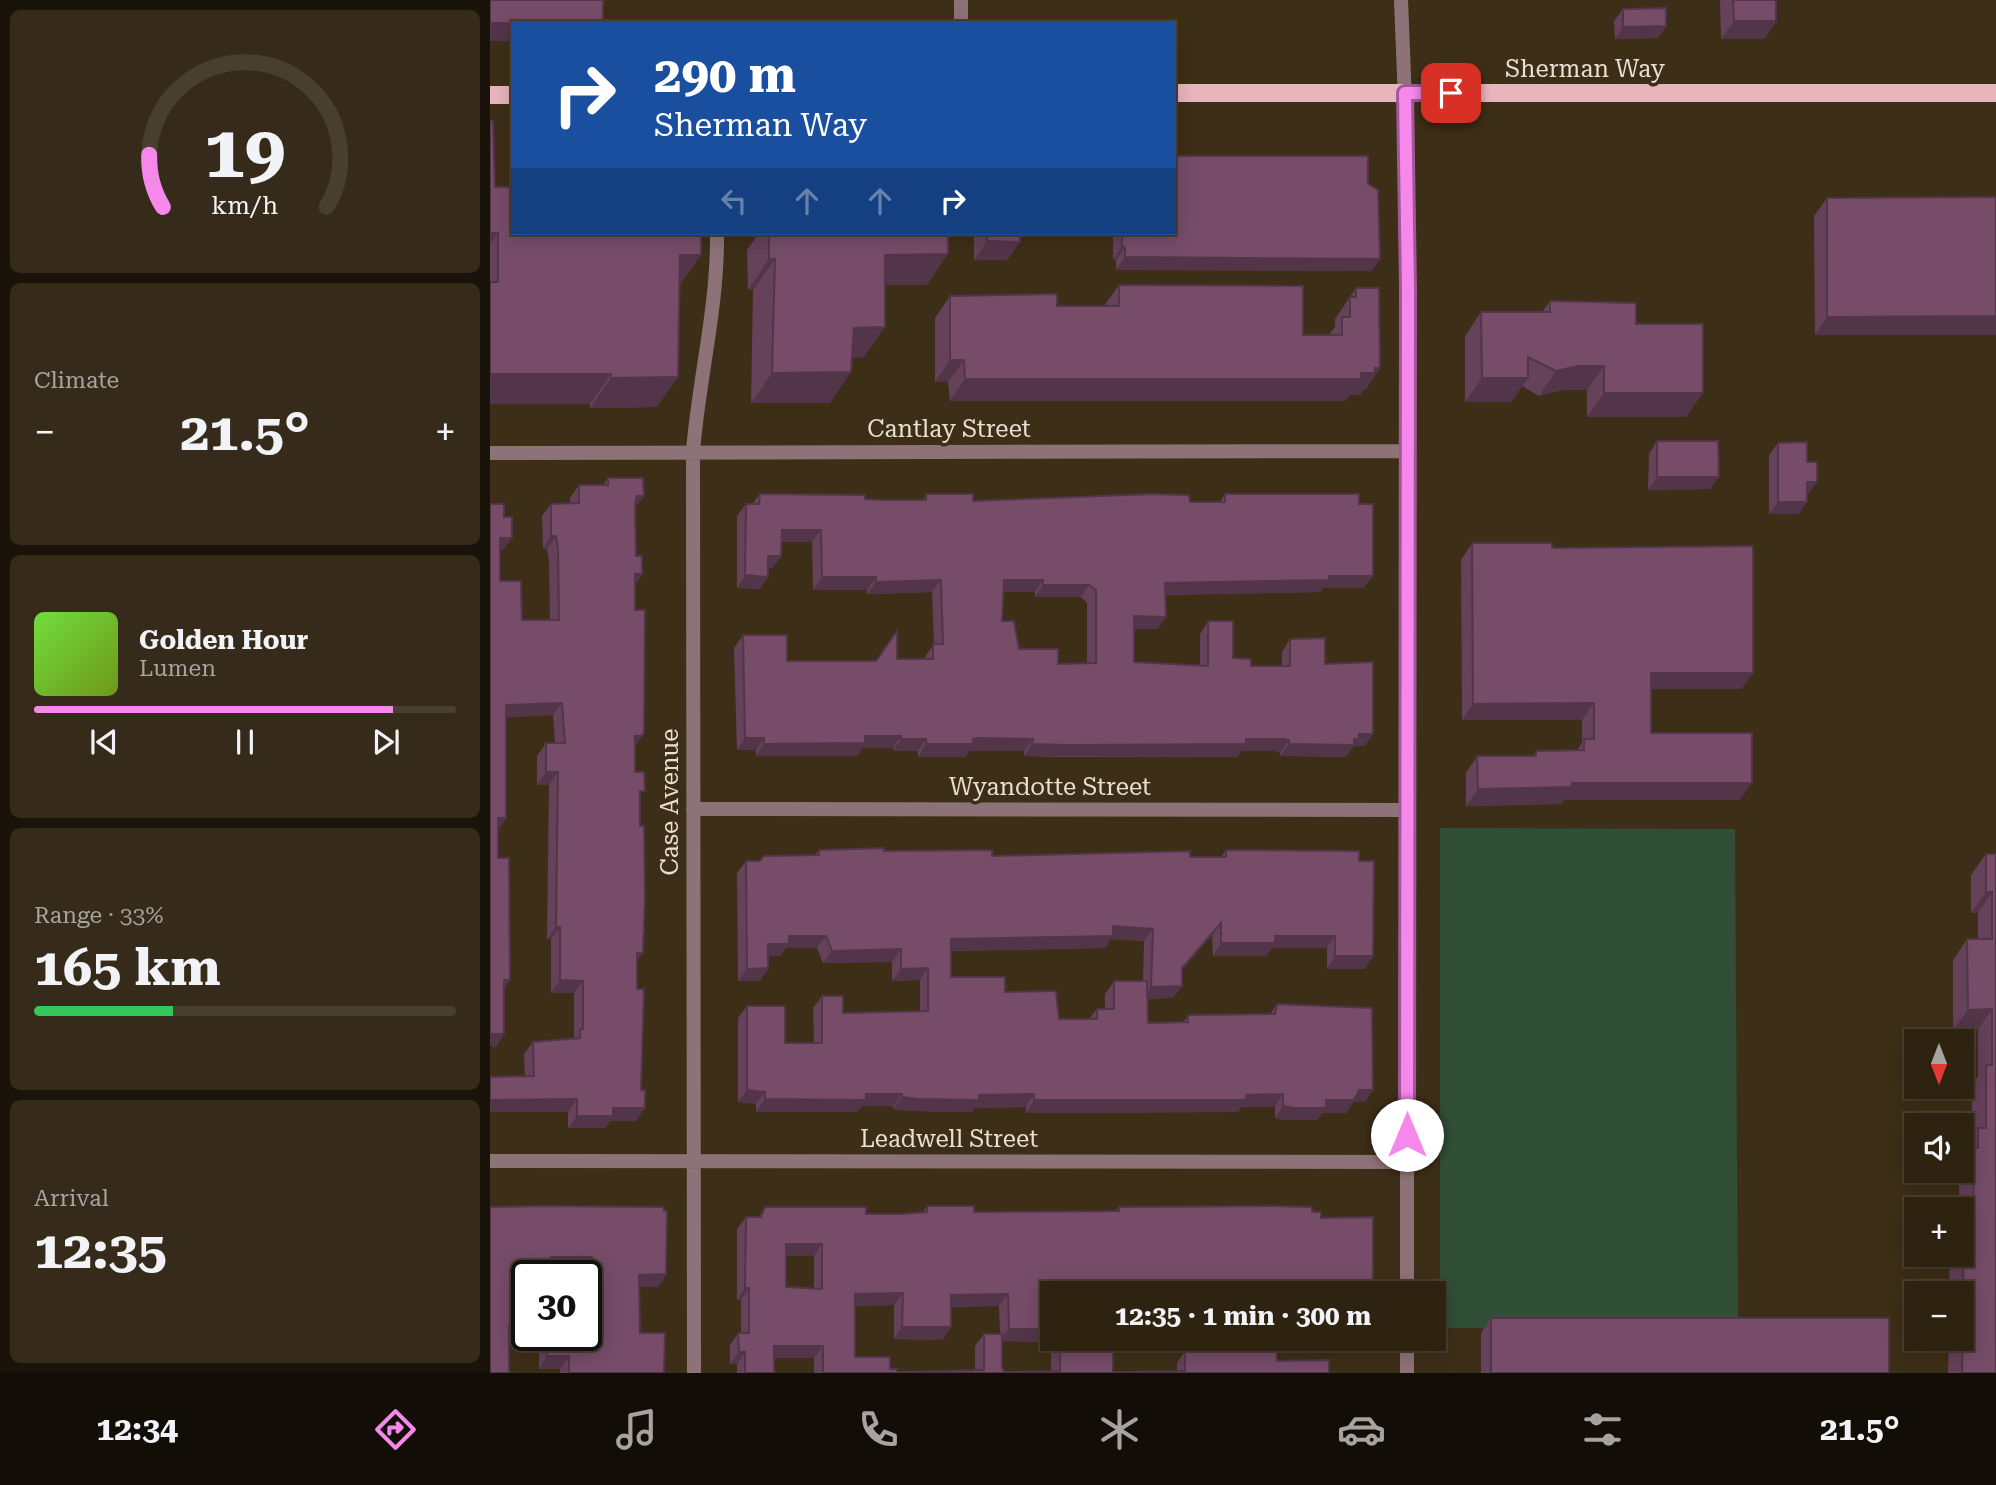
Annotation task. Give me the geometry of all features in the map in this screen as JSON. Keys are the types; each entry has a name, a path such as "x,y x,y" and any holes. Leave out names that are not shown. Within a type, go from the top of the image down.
{"main road":[{"name":"Sherman Way","path":"1176,93 1996,93"},
{"path":"490,95 511,95"}],"street":[{"path":"961,0 961,21"},
{"path":"1401,0 1408,152 1407,1281"},
{"name":"Case Avenue","path":"694,1373 693,451 697,402 718,273 717,235"},
{"name":"Cantlay Street","path":"490,453 1407,451"},
{"name":"Wyandotte Street","path":"693,809 1408,810"},
{"name":"Leadwell Street","path":"490,1161 1407,1162"},
{"path":"1407,1351 1407,1373"}],"green space":[{"path":"1440,828 1735,829 1738,1329 1446,1328 1446,1281 1440,1281"}],"building":[{"path":"490,0 603,0 603,21 490,23"},
{"path":"1733,0 1776,0 1776,21 1734,21"},
{"path":"1666,8 1666,26 1623,27 1623,9"},
{"path":"490,121 493,121 495,187 511,187 511,235 701,235 701,255 680,255 678,377 490,374 490,282 498,282 498,233 490,233"},
{"path":"1176,156 1368,156 1368,184 1378,190 1380,259 1125,257 1125,247 1122,247 1122,235 1176,235"},
{"path":"1996,197 1996,316 1827,317 1827,198"},
{"path":"769,235 948,235 948,254 885,255 885,327 854,328 851,372 772,373 775,259 769,259"},
{"path":"987,235 1020,235 1020,242 987,241"},
{"path":"1119,285 1303,286 1303,335 1342,335 1342,317 1350,317 1350,297 1356,297 1356,288 1379,288 1380,368 1375,368 1375,373 1361,373 1361,379 965,379 964,360 950,360 950,296 1057,294 1057,306 1119,306"},
{"path":"1550,301 1636,303 1636,324 1703,324 1703,393 1604,393 1604,366 1578,366 1556,371 1528,357 1528,378 1482,378 1481,312 1550,312"},
{"path":"1657,441 1718,441 1719,477 1657,477"},
{"path":"1807,442 1807,462 1817,462 1817,482 1807,482 1807,502 1778,502 1778,443"},
{"path":"608,478 643,478 644,496 637,496 635,504 636,556 642,556 642,574 635,574 635,610 645,610 644,732 642,736 635,736 635,772 644,772 645,791 640,791 640,826 644,826 645,898 643,953 637,953 637,989 644,989 641,1090 645,1090 645,1108 613,1108 613,1116 577,1116 577,1099 490,1100 490,1077 534,1076 533,1042 580,1038 580,1029 583,1029 583,981 560,980 560,927 556,927 558,772 546,772 546,743 565,743 562,703 506,705 506,818 498,818 498,858 509,858 510,980 504,980 504,1034 490,1034 490,504 504,504 504,517 512,517 512,538 500,538 500,581 521,581 522,620 559,620 558,549 556,536 551,536 551,504 579,503 579,485 608,485"},
{"path":"760,494 865,495 865,499 926,500 926,494 973,494 973,501 1153,494 1189,495 1190,502 1225,502 1225,494 1359,494 1359,504 1373,504 1373,576 1329,576 1329,580 1165,583 1166,617 1134,616 1134,662 1208,666 1208,621 1233,621 1233,658 1251,659 1251,666 1290,666 1290,639 1325,638 1325,664 1373,662 1373,734 1359,734 1359,739 1354,739 1354,745 1289,744 1289,740 1284,739 1246,739 1246,744 1067,745 1032,744 1033,739 978,738 973,739 973,744 926,744 926,739 901,739 901,736 865,736 865,743 764,744 764,738 745,738 743,635 787,635 787,661 876,661 897,631 897,659 933,659 933,644 943,644 941,580 876,582 876,577 822,577 821,530 782,530 781,556 768,556 768,577 745,575 746,504 759,504","holes":["1004,580 1043,580 1043,585 1089,585 1096,590 1096,663 1058,664 1058,649 1019,649 1014,621 1002,621"]},
{"path":"1472,543 1552,543 1552,548 1753,546 1753,673 1651,673 1651,733 1752,733 1752,783 1572,783 1572,787 1478,789 1477,756 1536,756 1536,751 1584,750 1584,739 1594,739 1594,703 1473,704"},
{"path":"884,848 884,851 992,850 992,856 1190,851 1190,857 1226,857 1226,850 1359,851 1359,861 1374,861 1373,956 1335,956 1335,936 1275,936 1275,943 1221,943 1221,923 1182,968 1182,986 1151,987 1153,929 1113,926 1113,936 951,939 951,977 1005,977 1005,992 1056,991 1059,1019 1097,1019 1097,1009 1114,1009 1114,981 1147,981 1148,1023 1188,1022 1188,1015 1275,1014 1277,1004 1372,1008 1373,1090 1359,1090 1354,1100 1326,1100 1326,1108 1294,1108 1283,1106 1283,1094 1246,1095 1246,1100 1034,1100 1034,1094 979,1095 979,1100 917,1099 902,1097 902,1094 866,1094 866,1100 765,1099 765,1092 747,1090 747,1006 785,1006 785,1043 822,1043 822,996 843,996 843,1013 928,1011 928,968 901,969 901,949 832,951 826,936 789,936 789,944 768,944 768,968 747,969 746,861 760,861 764,856 819,855 819,850"},
{"path":"1986,854 1996,854 1996,1373 1962,1373 1962,1351 1974,1351 1974,1281 1963,1281 1963,1267 1974,1267 1974,1148 1978,1148 1978,1128 1986,1128 1986,1065 1992,1065 1992,1009 1968,1010 1967,939 1992,939 1992,892 1986,892"},
{"path":"927,1206 974,1206 974,1212 1119,1211 1119,1207 1312,1207 1312,1212 1321,1212 1321,1218 1373,1217 1373,1281 1040,1281 1040,1329 1009,1329 1008,1294 951,1295 951,1327 902,1327 903,1293 855,1294 855,1357 890,1357 890,1369 897,1369 897,1372 984,1370 984,1334 1002,1334 1002,1368 1005,1372 1060,1371 1060,1351 1113,1351 1113,1372 1185,1371 1185,1351 1277,1351 1277,1361 1329,1360 1329,1373 823,1373 823,1346 774,1346 774,1373 745,1373 745,1352 739,1352 738,1333 749,1333 749,1288 745,1288 746,1217 761,1217 765,1207 866,1207 866,1214 927,1212","holes":["786,1244 822,1244 822,1289 786,1287"]},
{"path":"490,1207 664,1207 664,1211 667,1211 666,1274 639,1275 640,1333 665,1333 664,1373 569,1373 569,1356 547,1356 547,1351 602,1351 602,1260 592,1260 592,1257 551,1257 551,1260 511,1260 509,1373 490,1373"},
{"path":"1491,1318 1889,1318 1889,1373 1491,1373"}],"route":[{"path":"1407,1135 1408,152 1405,93 1451,93"}]}
